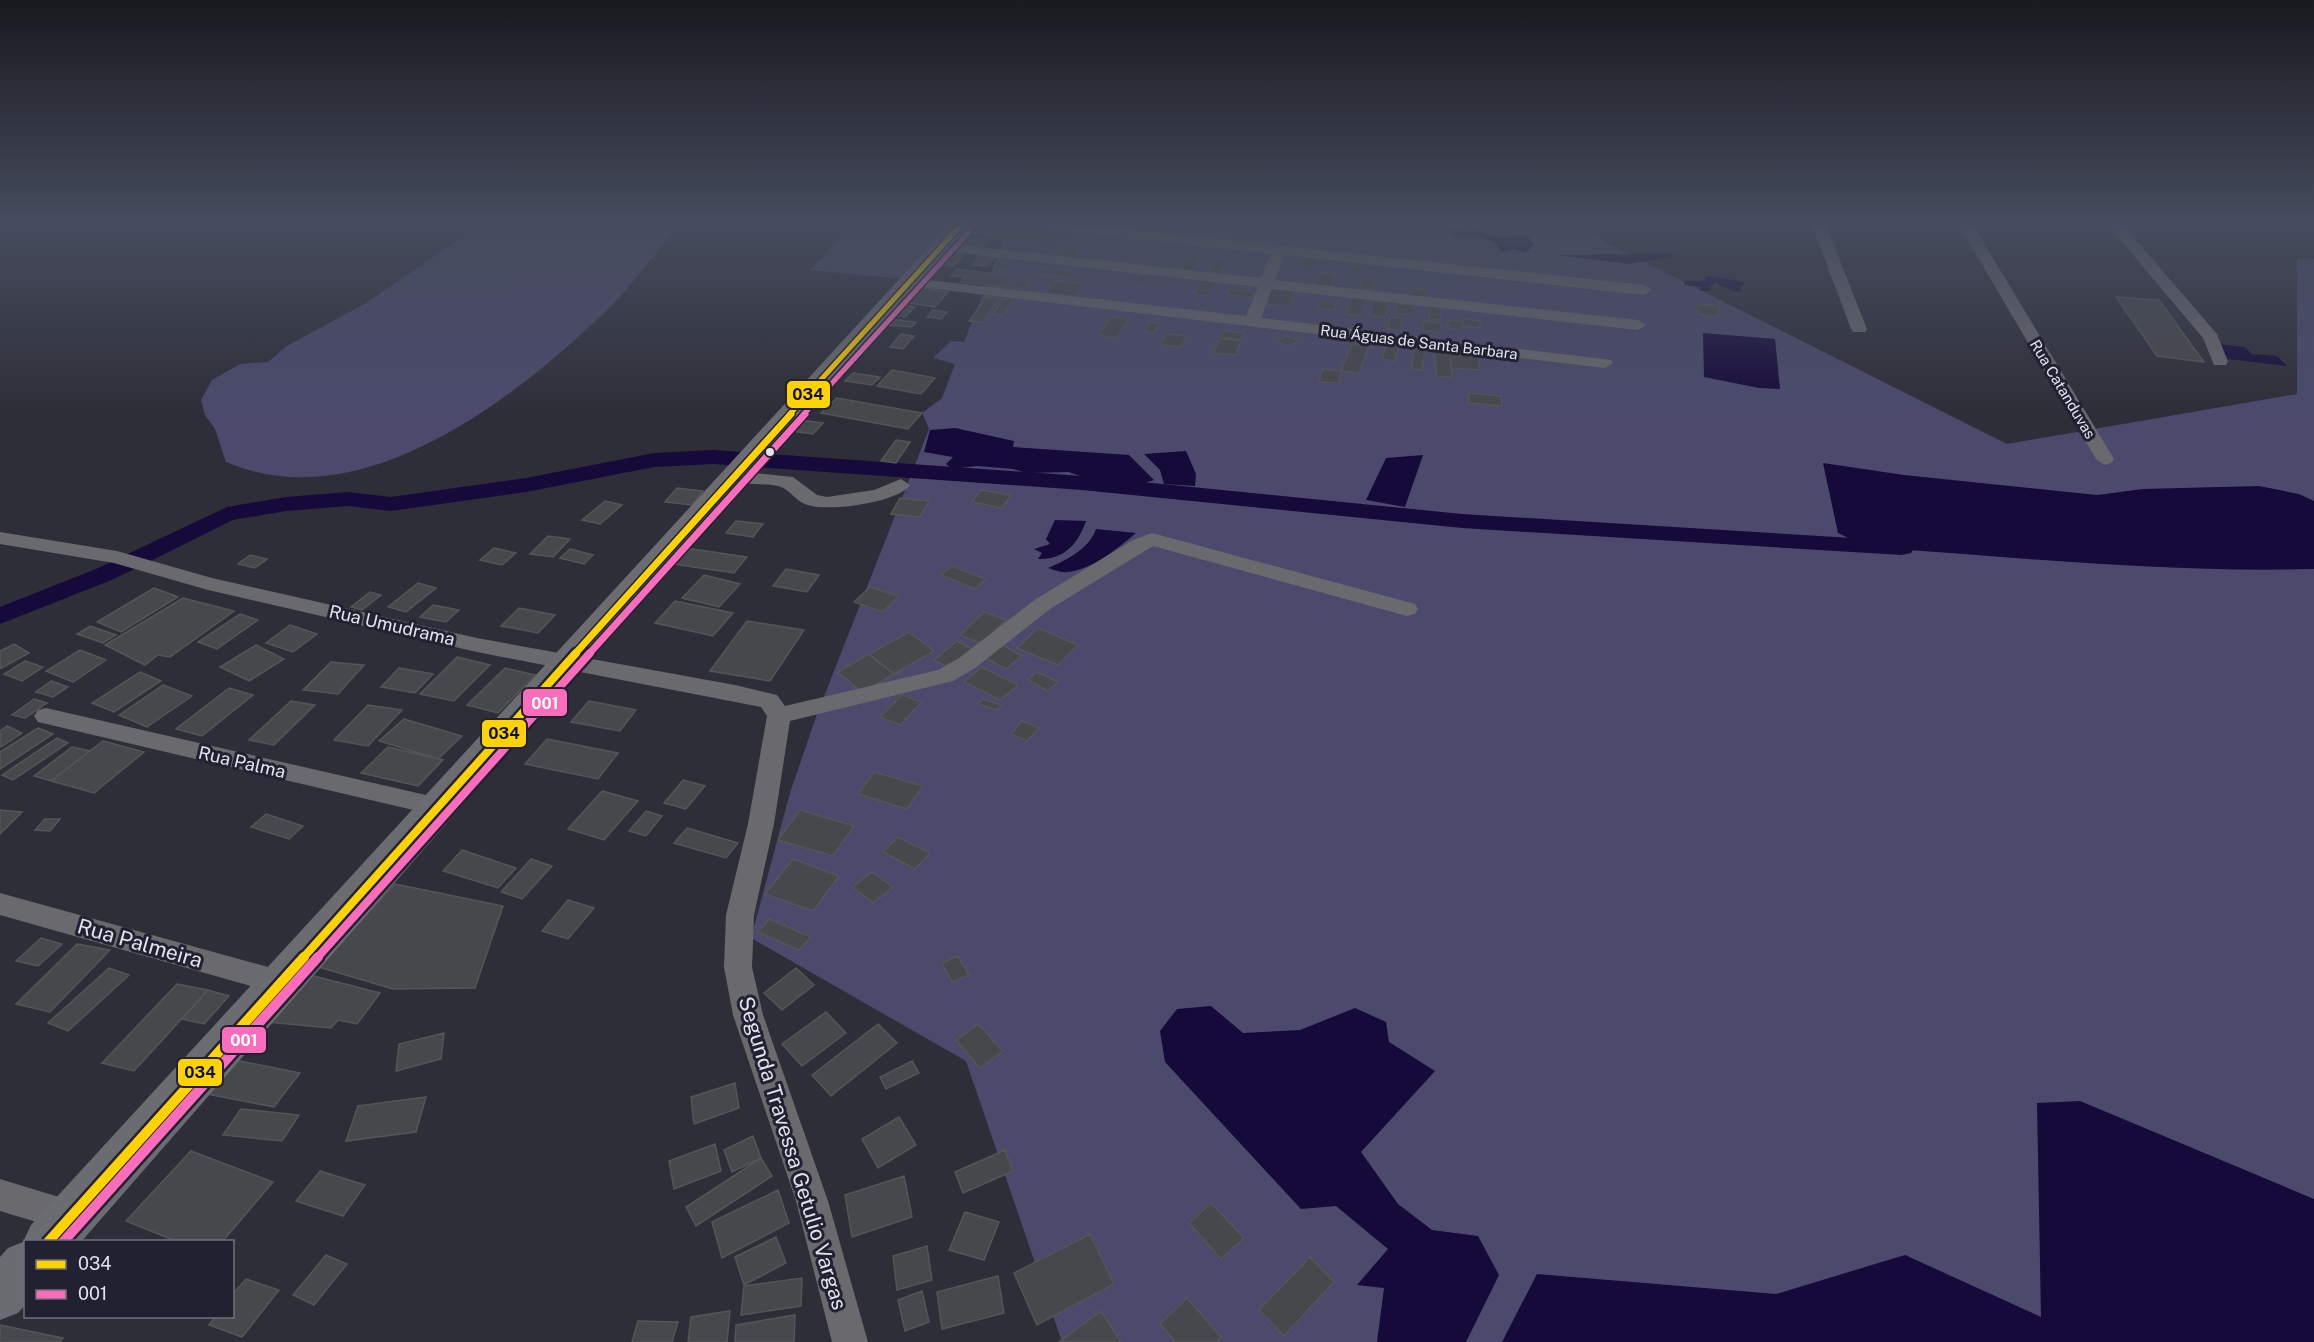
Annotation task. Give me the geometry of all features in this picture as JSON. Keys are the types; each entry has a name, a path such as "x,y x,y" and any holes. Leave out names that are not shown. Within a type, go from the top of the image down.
{"main road":[{"path":"59,1229 439,807 564,663 905,288"},
{"path":"0,1295 24,1268"}],"street":[{"name":"Rua Águas de Santa Barbara","path":"958,288 1605,363"},
{"path":"1252,322 1266,288"},
{"path":"1300,288 1638,325"},
{"path":"1622,288 1644,290"},
{"path":"1843,288 1859,329"},
{"name":"Rua Catanduvas","path":"2003,288 2105,459"},
{"path":"2169,288 2211,337 2220,362"},
{"path":"738,474 786,481 811,500 827,502 879,495 901,485"},
{"name":"Rua Umudrama","path":"0,538 117,557 208,584 564,663 769,701 779,715"},
{"path":"779,715 945,676 967,663 1043,604 1140,544 1152,539 1407,609"},
{"name":"Segunda Travessa Getulio Vargas","path":"779,715 761,824 740,915 738,967 748,1015 812,1201 850,1342"},
{"name":"Rua Palma","path":"46,716 439,807"},
{"name":"Rua Palmeira","path":"0,904 279,982"},
{"path":"0,1195 59,1229"}],"shaded area":[{"path":"388,288 629,288 568,346 526,381 480,413 432,442 381,463 329,475 277,476 226,462 215,429 205,415 201,400 212,380 240,364 268,362 287,346 366,303"},
{"path":"985,288 1696,288 2007,444 2297,394 2297,288 2314,288 2314,1342 1062,1342 966,1061 751,938 790,793 816,717 929,429 922,413 942,398 955,364 933,358 951,341 964,342"},
{"path":"1701,288 1710,288 1711,291 1700,291"},
{"path":"1725,288 1741,288 1744,292"},
{"path":"1703,333 1775,339 1780,389 1759,388 1704,377"},
{"path":"2217,344 2245,347 2252,354 2277,356 2287,366 2228,359"},
{"path":"955,428 1014,441 1013,447 1129,455 1154,480 1138,485 1109,479 1093,481 1069,472 1027,473 1013,469 977,466 952,469 946,464 953,457 924,452 930,430"},
{"path":"1186,451 1196,474 1195,486 1164,484 1160,470 1144,454"},
{"path":"1423,455 1405,507 1366,500 1386,458"},
{"path":"1823,463 1904,475 2097,495 2143,489 2259,486 2299,494 2314,501 2314,569 2202,569 1867,547 1838,533"},
{"path":"1055,520 1086,521 1079,537 1069,549 1055,557 1038,559 1042,553 1034,549 1050,544 1046,539"},
{"path":"1096,529 1136,533 1104,558 1086,567 1065,572 1048,568 1083,548"},
{"path":"1211,1006 1243,1033 1300,1030 1355,1008 1386,1022 1389,1042 1435,1071 1361,1152 1398,1204 1432,1230 1478,1236 1499,1275 1466,1342 1377,1342 1384,1288 1357,1285 1388,1249 1336,1206 1301,1209 1165,1062 1160,1031 1177,1009"},
{"path":"2080,1101 2314,1199 2314,1342 1502,1342 1537,1274 1776,1294 1905,1255 2041,1317 2037,1103"}],"building":[{"path":"922,288 948,292 935,307 909,303"},
{"path":"1051,288 1080,288 1076,296 1048,293"},
{"path":"1198,288 1212,288 1208,296 1194,295"},
{"path":"1272,288 1295,289 1290,306 1265,304"},
{"path":"1412,288 1427,289 1425,299 1410,297"},
{"path":"1230,289 1254,292 1252,297 1227,295"},
{"path":"986,297 999,298 983,322 969,321"},
{"path":"1352,297 1367,298 1362,316 1346,314"},
{"path":"2116,297 2159,300 2204,362 2157,356"},
{"path":"1003,299 1013,300 1003,315 993,314"},
{"path":"1373,301 1389,303 1385,317 1370,315"},
{"path":"1321,302 1336,304 1334,310 1318,308"},
{"path":"1396,304 1413,305 1414,314 1397,314"},
{"path":"1698,304 1719,306 1717,317 1698,314"},
{"path":"905,305 915,307 905,317 895,315"},
{"path":"1430,306 1441,307 1440,320 1429,319"},
{"path":"933,310 947,312 941,319 927,317"},
{"path":"1110,317 1128,319 1117,338 1099,335"},
{"path":"1390,317 1402,318 1401,330 1388,329"},
{"path":"890,319 916,322 912,327 886,325"},
{"path":"1464,319 1481,321 1479,328 1462,326"},
{"path":"1449,320 1463,322 1461,330 1447,328"},
{"path":"1424,321 1441,323 1440,332 1423,330"},
{"path":"1150,322 1159,323 1154,333 1145,331"},
{"path":"1223,331 1244,333 1241,340 1221,337"},
{"path":"901,334 914,336 903,349 890,347"},
{"path":"1166,334 1186,336 1181,347 1161,345"},
{"path":"1285,336 1298,340 1291,346 1277,342"},
{"path":"1220,339 1241,340 1236,355 1213,353"},
{"path":"1387,342 1399,343 1395,361 1382,359"},
{"path":"1352,344 1369,346 1359,373 1341,371"},
{"path":"1414,347 1425,348 1422,370 1412,369"},
{"path":"1435,351 1450,352 1452,377 1436,376"},
{"path":"1450,352 1478,354 1480,370 1451,368"},
{"path":"1322,369 1341,371 1339,383 1319,382"},
{"path":"892,370 935,378 921,394 877,386"},
{"path":"853,373 880,377 872,385 845,381"},
{"path":"1469,393 1501,396 1502,406 1469,403"},
{"path":"837,398 922,413 908,429 821,413"},
{"path":"801,420 823,423 813,434 791,431"},
{"path":"896,440 910,442 896,463 881,461"},
{"path":"677,488 703,491 692,505 665,502"},
{"path":"981,490 1011,495 1002,508 972,502"},
{"path":"900,498 929,501 920,517 891,514"},
{"path":"605,501 622,505 600,524 582,520"},
{"path":"736,521 763,524 753,537 726,533"},
{"path":"548,536 570,539 553,557 530,554"},
{"path":"494,548 516,553 502,565 480,560"},
{"path":"686,548 747,557 734,573 673,564"},
{"path":"570,549 593,555 584,564 560,558"},
{"path":"250,555 267,559 255,568 238,564"},
{"path":"952,566 986,579 975,589 941,575"},
{"path":"786,569 819,575 807,592 773,586"},
{"path":"704,575 740,584 719,607 682,598"},
{"path":"418,583 436,588 406,612 388,607"},
{"path":"870,587 899,596 883,612 854,602"},
{"path":"154,588 178,597 121,632 97,622"},
{"path":"370,592 381,595 362,610 351,607"},
{"path":"183,598 234,611 170,657 158,655 145,665 105,645"},
{"path":"675,601 733,613 713,636 655,623"},
{"path":"433,605 459,610 446,622 420,617"},
{"path":"519,608 555,615 538,633 501,626"},
{"path":"984,612 1006,620 982,644 960,635"},
{"path":"240,614 258,620 217,649 198,642"},
{"path":"747,621 804,630 770,681 710,671"},
{"path":"290,625 317,634 293,652 266,643"},
{"path":"90,626 116,635 103,643 77,634"},
{"path":"1038,628 1078,645 1058,665 1017,648"},
{"path":"909,632 934,651 894,674 869,654"},
{"path":"957,641 974,650 951,669 934,660"},
{"path":"999,643 1022,656 1006,669 982,656"},
{"path":"14,644 29,653 0,669 0,651"},
{"path":"256,645 284,659 249,681 220,667"},
{"path":"80,650 106,660 73,682 46,671"},
{"path":"869,654 894,674 862,693 838,672"},
{"path":"457,657 490,665 454,701 420,694"},
{"path":"25,661 43,667 22,681 4,674"},
{"path":"331,662 364,665 338,694 303,690"},
{"path":"982,667 1018,685 1000,700 964,682"},
{"path":"399,668 433,674 415,693 381,687"},
{"path":"505,668 535,675 498,713 467,705"},
{"path":"140,672 161,681 114,712 92,703"},
{"path":"1037,672 1058,682 1048,691 1028,680"},
{"path":"51,681 68,687 53,697 36,692"},
{"path":"163,685 192,696 147,727 119,715"},
{"path":"229,688 253,695 202,736 176,729"},
{"path":"902,695 922,702 900,725 880,717"},
{"path":"34,699 47,703 25,718 12,715"},
{"path":"983,699 1001,705 997,710 978,704"},
{"path":"291,701 315,705 274,745 249,740"},
{"path":"589,701 636,710 620,731 571,722"},
{"path":"368,705 402,710 368,746 334,740"},
{"path":"404,719 462,736 438,759 379,741"},
{"path":"1022,721 1039,728 1027,741 1011,734"},
{"path":"7,726 22,733 1,747 0,731"},
{"path":"38,728 53,734 0,769 0,752"},
{"path":"57,738 68,743 13,780 2,775"},
{"path":"547,739 618,753 598,779 525,764"},
{"path":"103,741 144,752 94,793 51,781"},
{"path":"72,747 90,751 51,781 34,776"},
{"path":"388,747 443,760 418,786 361,773"},
{"path":"874,772 923,786 907,809 858,794"},
{"path":"683,780 705,786 686,809 664,803"},
{"path":"602,791 638,801 604,840 568,829"},
{"path":"0,810 22,812 0,834"},
{"path":"800,810 854,826 833,856 778,840"},
{"path":"646,811 662,816 646,836 629,831"},
{"path":"266,814 303,826 289,839 251,827"},
{"path":"45,819 60,819 50,831 35,830"},
{"path":"687,828 738,843 726,858 674,843"},
{"path":"898,837 930,853 915,869 883,852"},
{"path":"462,850 516,868 498,888 443,871"},
{"path":"531,859 552,866 522,899 501,892"},
{"path":"793,859 839,876 813,911 765,894"},
{"path":"872,872 893,887 873,903 853,887"},
{"path":"395,884 503,906 475,988 393,989 319,967"},
{"path":"568,900 594,908 568,939 542,931"},
{"path":"769,919 811,937 799,950 758,932"},
{"path":"41,938 62,944 38,966 16,961"},
{"path":"77,944 110,950 50,1012 16,1004"},
{"path":"958,956 969,975 952,982 942,963"},
{"path":"109,968 129,975 68,1031 48,1023"},
{"path":"796,968 814,985 782,1010 764,993"},
{"path":"310,975 380,993 357,1024 338,1020 331,1028 266,1022"},
{"path":"177,984 208,990 134,1071 102,1063"},
{"path":"208,990 229,996 204,1024 182,1019"},
{"path":"826,1012 846,1033 802,1066 782,1044"},
{"path":"878,1024 897,1043 831,1096 812,1075"},
{"path":"978,1024 1003,1051 980,1068 956,1040"},
{"path":"444,1033 441,1059 396,1071 399,1044"},
{"path":"235,1060 300,1073 274,1107 207,1094"},
{"path":"912,1061 919,1073 886,1089 880,1077"},
{"path":"735,1083 739,1108 694,1124 691,1097"},
{"path":"426,1097 416,1132 346,1141 358,1106"},
{"path":"241,1109 299,1115 282,1141 223,1135"},
{"path":"899,1117 916,1145 878,1168 862,1139"},
{"path":"753,1136 761,1158 732,1172 724,1150"},
{"path":"715,1144 721,1171 674,1189 669,1161"},
{"path":"1005,1150 1013,1171 963,1193 955,1172"},
{"path":"191,1151 273,1182 224,1240 173,1240 126,1221"},
{"path":"761,1158 772,1176 696,1226 686,1207"},
{"path":"320,1171 365,1185 343,1216 296,1201"},
{"path":"904,1176 912,1217 852,1237 845,1195"},
{"path":"778,1190 789,1223 722,1258 712,1222"},
{"path":"1211,1203 1244,1238 1221,1259 1189,1223"},
{"path":"965,1212 999,1222 984,1260 949,1250"},
{"path":"1090,1234 1114,1284 1037,1325 1014,1273"},
{"path":"776,1237 786,1263 744,1285 735,1257"},
{"path":"927,1246 932,1280 897,1290 893,1256"},
{"path":"326,1255 347,1264 314,1305 293,1295"},
{"path":"1310,1257 1334,1282 1284,1336 1259,1310"},
{"path":"998,1276 1004,1313 942,1329 937,1292"},
{"path":"802,1278 801,1306 741,1315 744,1286"},
{"path":"246,1279 279,1290 242,1337 209,1325 214,1318 234,1318 234,1293"},
{"path":"922,1291 929,1322 905,1331 898,1300"},
{"path":"1187,1298 1221,1337 1216,1342 1176,1342 1160,1324"},
{"path":"730,1311 727,1342 688,1342 691,1317"},
{"path":"1101,1311 1121,1342 1059,1342"},
{"path":"795,1315 794,1342 735,1342 736,1325"},
{"path":"638,1321 678,1322 672,1342 632,1342"},
{"path":"0,1325 63,1338 60,1342 0,1342"}],"waterway":[{"path":"0,616 105,574 227,514 286,504 348,499 391,504 526,485 654,460 713,457 1082,483 1462,521 1902,548"}],"transit line":[{"name":"034","path":"50,1240 905,288"},
{"name":"001","path":"65,1240 919,288"}]}
